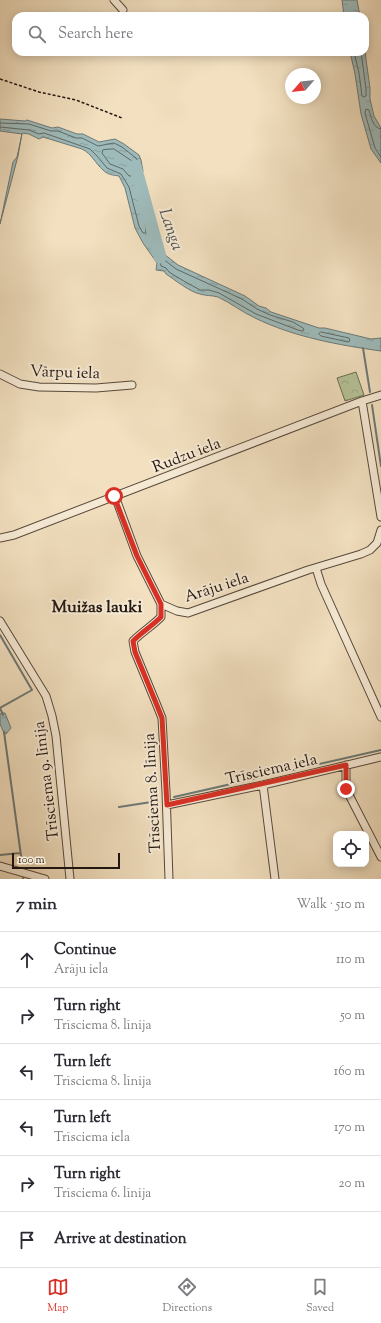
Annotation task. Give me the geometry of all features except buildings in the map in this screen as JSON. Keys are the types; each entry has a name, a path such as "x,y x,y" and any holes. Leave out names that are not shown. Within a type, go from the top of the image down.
{"street":[{"path":"114,0 123,10"},
{"name":"Vārpu iela","path":"0,374 20,384 39,387 96,388 132,385"},
{"name":"Rudzu iela","path":"0,538 14,535 381,395"},
{"path":"362,401 381,517"},
{"path":"114,496 137,556 161,604"},
{"name":"Arāju iela","path":"161,604 177,611 188,612 370,550 377,543 381,530"},
{"path":"316,568 381,716"},
{"name":"Trīsciema 8. līnija","path":"161,604 161,617 154,624 141,632 133,641 135,652 162,718 167,805 169,879"},
{"name":"Trīsciema 9. līnija","path":"0,621 46,696 52,716 56,736 70,879"},
{"name":"Trīsciema iela","path":"167,805 263,785 381,757"},
{"path":"346,765 346,789 381,857"},
{"path":"263,785 275,879"},
{"path":"0,866 45,879"}],"path":[{"path":"0,79 39,92 76,100 122,118"}],"green space":[{"path":"356,372 364,395 345,401 337,378"}],"water":[{"path":"342,0 357,0 359,12 344,12"},
{"path":"351,56 366,56 370,99 374,116 381,128 381,163 371,149 361,114"},
{"path":"0,119 27,120 52,128 58,127 77,134 83,134 99,142 115,139 124,144 139,155 141,160 143,171 139,182 140,191 145,200 145,206 150,221 150,229 164,254 178,265 245,296 271,312 319,328 325,328 371,339 381,338 381,351 333,343 270,325 250,316 218,297 196,293 183,286 164,271 156,270 157,263 143,243 135,228 125,188 119,176 105,172 88,153 82,149 43,137 39,139 29,134 0,131"},
{"path":"21,138 18,156 0,224 13,162 17,157"},
{"path":"5,713 11,728 6,734 4,733 0,724 0,714"}],"waterway":[{"name":"Langa","path":"135,166 160,257"},
{"path":"363,348 370,392"},
{"path":"372,405 381,466"},
{"path":"0,635 32,690 0,708 3,715"},
{"path":"4,732 22,863"},
{"path":"174,797 381,750"},
{"path":"119,807 158,801"},
{"path":"0,855 20,853"}],"district":[{"name":"Muižas lauki","path":"97,606"}],"route":[{"path":"114,496 137,556 161,604 161,617 154,624 141,632 133,641 135,652 162,718 167,805 263,785 346,765 346,789"}]}
